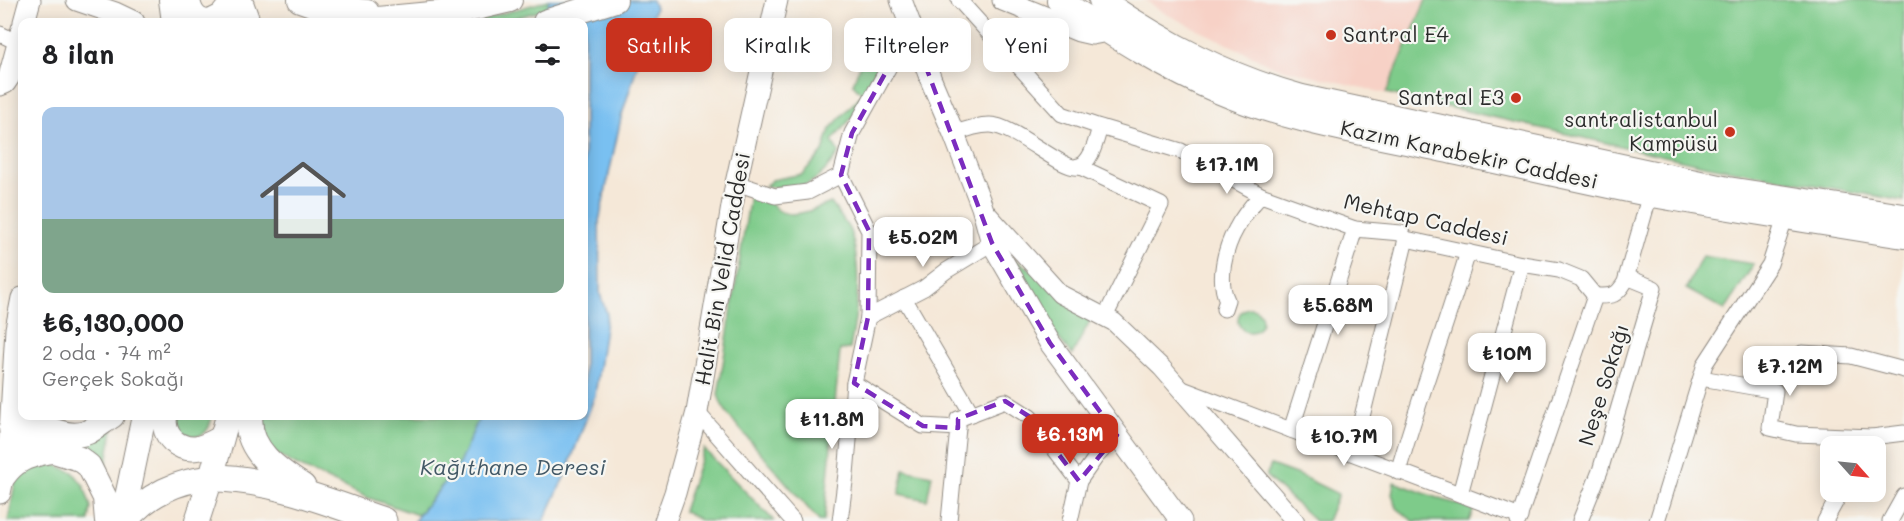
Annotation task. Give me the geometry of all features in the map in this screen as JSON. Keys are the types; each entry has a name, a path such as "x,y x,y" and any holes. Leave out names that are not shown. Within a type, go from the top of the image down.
{"highway":[{"path":"248,420 254,442 273,467 326,501"},
{"path":"211,478 266,484 326,501 383,521"}],"main road":[{"path":"25,18 30,0"},
{"path":"77,0 128,18"},
{"path":"171,0 173,18"},
{"path":"188,0 193,15 197,18"},
{"path":"218,18 234,0"},
{"path":"240,0 247,18"},
{"path":"300,0 320,7 367,12 383,18 463,11 510,0"},
{"path":"558,18 615,0"},
{"path":"901,0 908,18"},
{"path":"1003,0 1079,31 1092,34 1108,14"},
{"name":"Kazım Karabekir Caddesi","path":"1059,0 1108,14 1204,62 1263,87 1302,97 1728,189 1904,216"},
{"name":"Halit Bin Velid Caddesi","path":"665,521 697,412 736,183 774,5"},
{"name":"Kazım Karabekir Caddesi","path":"1108,14 1196,82 1248,103 1339,128 1650,194 1904,236"},
{"path":"0,85 9,77 14,35"},
{"path":"928,72 982,207 992,243 1050,344 1181,521"},
{"path":"1,485 13,428 18,318"},
{"path":"13,428 46,427 63,434 74,435 86,433 106,420"},
{"path":"124,521 143,420"},
{"path":"165,420 165,432 169,437 182,446 199,448 207,446 225,427"},
{"path":"197,521 225,427"},
{"path":"13,428 34,445 80,459 89,466 105,498 107,521"},
{"path":"1,485 10,466 20,460 50,451"},
{"path":"124,521 165,490 194,479 211,478"}],"street":[{"name":"Mehtap Caddesi","path":"959,0 1062,114 1181,151 1261,195 1354,229 1401,233 1406,239 1559,270 1581,279 1594,296"},
{"path":"840,521 854,383 868,317 868,231 841,174 852,134 886,72"},
{"path":"954,134 970,128 993,124 1028,140 1054,159 1072,167 1078,166 1091,155 1100,127"},
{"path":"1078,166 1161,205 1105,317"},
{"path":"736,183 775,196 808,192 841,174"},
{"path":"1180,388 1460,494 1519,519 1594,296 1610,296 1619,291 1627,277 1650,194"},
{"path":"1224,309 1227,300 1224,293 1222,265 1236,228 1261,195"},
{"path":"982,207 1060,294 1114,322 1162,368 1295,521"},
{"path":"1657,521 1705,364 1770,264 1785,218"},
{"path":"1291,430 1354,229"},
{"path":"1353,453 1406,239"},
{"path":"868,317 924,288 946,271 992,243"},
{"path":"1398,472 1468,252"},
{"path":"1460,494 1522,264"},
{"name":"Neşe Sokağı","path":"1580,521 1600,471 1654,288 1627,277"},
{"path":"904,298 972,414"},
{"path":"1802,353 1851,356 1904,370"},
{"path":"1701,378 1774,391 1770,428 1820,437"},
{"path":"854,383 923,426 958,428"},
{"path":"949,521 958,419 1005,401 1030,417 1079,481"},
{"path":"697,412 793,521"},
{"path":"1886,438 1904,433"},
{"path":"1070,521 1079,481 1096,457 1117,435"},
{"path":"1890,521 1904,496"},
{"path":"1825,521 1835,502"}],"highlighted area":[{"path":"911,27 992,243 1050,343 1117,435 1079,481 1030,417 1005,401 958,419 958,428 923,426 854,383 868,317 869,231 841,175 852,133"}],"shaded area":[{"name":"santralistanbul Kampüsü","path":"1145,0 1904,0 1904,201 1704,165 1408,99 1273,66 1164,13"}],"green space":[{"path":"549,0 561,5 515,18 486,18"},
{"name":"santralistanbul Kampüsü","path":"1426,0 1904,0 1904,201 1704,165 1386,93"},
{"path":"857,72 875,72 859,109 832,141 839,153 831,164 816,179 800,186 779,188 765,186 772,180 802,174 823,152 830,129 862,94 853,84"},
{"path":"750,195 769,198 777,209 791,214 831,203 850,231 854,245 858,274 857,306 850,349 840,350 824,521 819,521 729,416 718,395"},
{"path":"1702,256 1754,264 1725,310 1686,289"},
{"path":"1009,257 1039,274 1093,315 1072,355 1043,319"},
{"path":"1250,308 1255,309 1261,315 1261,325 1255,331 1250,332 1245,331 1239,325 1238,320 1239,315 1245,309"},
{"path":"177,420 211,420 207,430 200,436 186,434 176,425"},
{"path":"259,420 478,420 458,466 418,515 366,497 273,452"},
{"path":"114,425 105,472 28,431"},
{"path":"704,449 774,521 702,521 683,511"},
{"path":"48,462 73,472 84,486 91,507 89,521 8,521 15,483 28,464"},
{"path":"1271,465 1301,476 1338,494 1327,521 1315,521 1266,476"},
{"path":"904,469 932,475 927,500 899,494"},
{"path":"1394,482 1474,509 1469,521 1413,521 1397,508 1392,494"}],"water":[{"name":"Kağıthane Deresi","path":"549,0 652,0 655,8 652,18 606,18 606,72 635,72 621,118 599,221 600,294 607,314 595,395 588,414 588,18 546,18"},
{"name":"Kağıthane Deresi","path":"478,420 586,420 566,473 544,521 414,521 458,466"}],"place":[{"name":"Santral E4","path":"1331,35"},
{"name":"Santral E3","path":"1516,98"},
{"name":"santralistanbul Kampüsü","path":"1730,132"}]}
